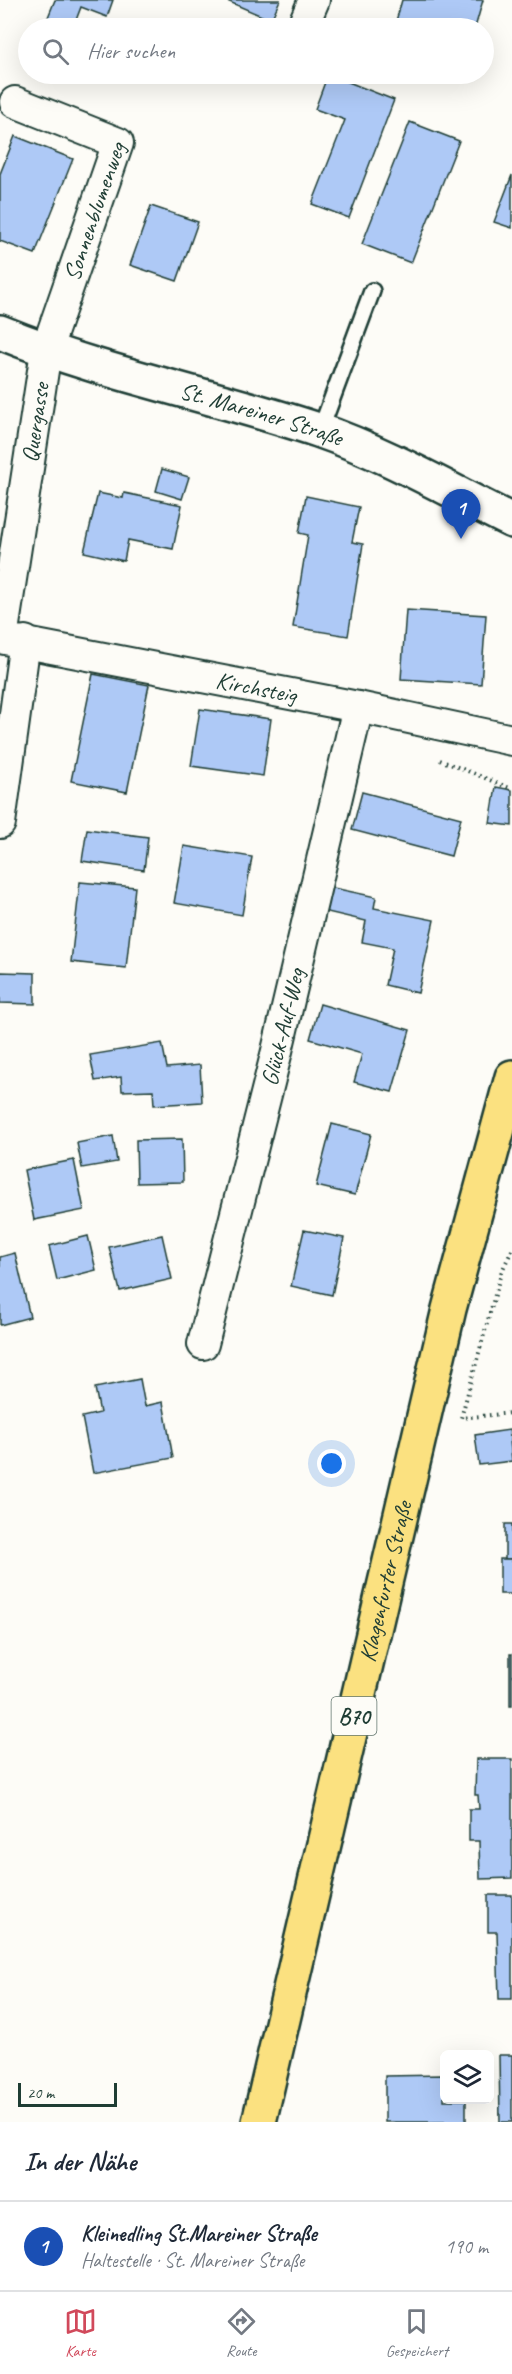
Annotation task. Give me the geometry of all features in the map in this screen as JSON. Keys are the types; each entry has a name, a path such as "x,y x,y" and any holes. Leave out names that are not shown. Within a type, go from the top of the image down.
{"main road":[{"name":"St. Mareiner Straße","path":"0,332 46,351 229,402 320,431 365,448 512,522"},
{"name":"Klagenfurter Straße","path":"259,2122 449,1309 512,1077"}],"street":[{"path":"306,18 314,0"},
{"name":"Sonnenblumenweg","path":"15,102 118,143 46,351"},
{"name":"Quergasse","path":"0,823 9,639 46,351"},
{"name":"Kirchsteig","path":"9,639 358,707 512,740"},
{"name":"Glück-Auf-Weg","path":"203,1344 277,1051 358,707"}],"lane":[{"path":"320,431 372,291"}],"path":[{"path":"512,1250 501,1273 461,1418 512,1413"}],"building":[{"path":"55,0 113,0 107,17 81,7 77,18 48,18"},
{"path":"225,0 280,0 272,18 266,18"},
{"path":"402,0 483,0 478,18 397,18"},
{"path":"324,84 353,84 394,100 349,218 312,204 345,120 315,109"},
{"path":"410,122 459,141 411,263 362,244"},
{"path":"15,136 73,159 35,254 0,241 0,174"},
{"path":"512,175 512,228 494,222"},
{"path":"151,206 198,222 177,281 130,265"},
{"path":"162,469 189,477 182,499 156,491"},
{"path":"98,493 123,498 124,493 182,505 173,549 128,540 124,561 84,552"},
{"path":"306,496 359,507 352,542 363,544 348,636 293,627 308,535 299,533"},
{"path":"406,610 486,615 481,684 401,679"},
{"path":"93,674 149,685 127,792 71,781"},
{"path":"200,709 271,719 263,776 191,766"},
{"path":"496,787 512,790 512,826 490,823"},
{"path":"362,792 461,818 451,856 352,830"},
{"path":"87,829 148,837 144,870 82,861"},
{"path":"184,846 252,857 242,915 174,903"},
{"path":"80,882 135,887 126,968 71,962"},
{"path":"324,886 376,897 374,908 434,920 418,993 385,985 393,948 362,942 366,921 319,910"},
{"path":"0,972 35,973 35,1004 0,1003"},
{"path":"320,1004 410,1030 392,1092 354,1082 362,1054 310,1039"},
{"path":"162,1043 167,1068 200,1065 202,1102 154,1105 153,1090 122,1091 121,1077 95,1081 90,1055"},
{"path":"332,1124 371,1134 355,1195 316,1186"},
{"path":"113,1136 117,1162 82,1168 77,1143"},
{"path":"182,1139 183,1182 137,1183 136,1140"},
{"path":"74,1160 84,1210 34,1220 24,1170"},
{"path":"304,1230 344,1238 332,1295 291,1286"},
{"path":"162,1235 172,1279 120,1291 109,1247"},
{"path":"88,1236 96,1270 57,1280 49,1246"},
{"path":"15,1253 30,1317 0,1325 0,1257"},
{"path":"140,1379 145,1406 163,1402 173,1458 93,1473 82,1417 100,1413 95,1388"},
{"path":"509,1430 512,1461 479,1465 475,1435"},
{"path":"505,1524 512,1524 512,1559 505,1559"},
{"path":"500,1559 512,1559 512,1594 500,1594"},
{"path":"510,1654 512,1654 512,1706 510,1706"},
{"path":"476,1759 512,1759 512,1878 480,1879 479,1841 469,1841 469,1809 479,1809 478,1795 475,1795"},
{"path":"488,1895 512,1895 512,1999 499,1999 497,1932 488,1932"},
{"path":"499,2055 512,2055 512,2122 500,2122"},
{"path":"440,2075 440,2104 466,2104 466,2122 385,2122 385,2076"}],"place":[{"name":"Kleinedling St.Mareiner Straße","path":"461,539"}]}
